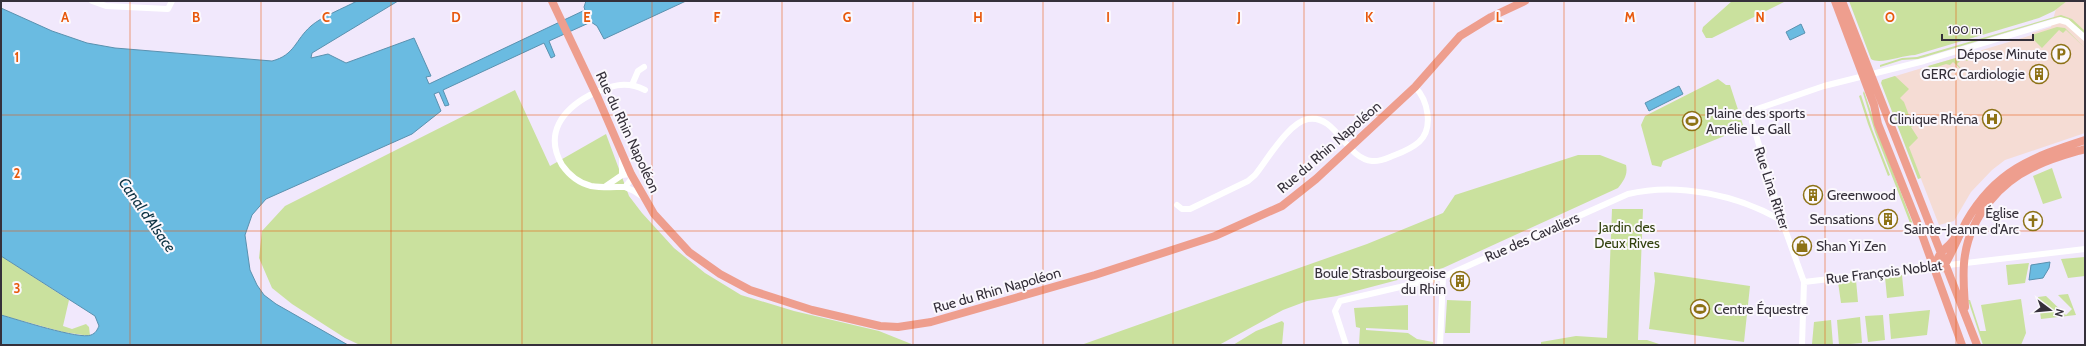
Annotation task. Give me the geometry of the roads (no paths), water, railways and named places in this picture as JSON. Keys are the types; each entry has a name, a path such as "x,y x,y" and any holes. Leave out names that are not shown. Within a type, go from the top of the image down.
{"main road":[{"name":"Rue du Rhin Napoléon","path":"552,1 594,88 632,176 648,204 665,227 690,252 714,270 741,286 812,310 869,324 892,327 913,326 1095,275 1215,236 1282,206 1316,179 1415,87 1460,36 1491,17 1526,1"},
{"path":"1835,1 1940,253 1944,266 1966,314 1977,345"},
{"path":"1842,1 1866,75 1878,124 1938,276 1962,345"},
{"path":"1934,267 1940,253 1951,244 1972,205 2005,174 2028,160 2085,140"},
{"path":"1966,314 1964,263 1966,249 1974,225 1994,194 2014,179 2036,166 2085,149"},
{"path":"1938,276 1952,255 1972,212 1992,187"}],"street":[{"path":"92,1 106,6 168,9 172,1"},
{"path":"1866,75 1924,61 2060,20 2067,22 2085,38"},
{"path":"632,85 638,71 644,68"},
{"name":"Rue Lina Ritter","path":"1804,282 1782,221 1752,122 1752,113 1763,106 1866,75"},
{"path":"645,90 632,85 612,86 577,102 564,114 556,134 556,152 568,172 585,184 625,187 638,193 648,204"},
{"path":"1177,205 1182,209 1190,209 1248,181 1255,175 1291,128 1302,121 1317,119 1326,123 1364,160 1378,161 1401,153 1418,142 1425,132 1428,115 1426,105 1415,87"},
{"path":"620,150 623,166 622,175"},
{"path":"605,186 622,175 632,176 625,187"},
{"name":"Rue des Cavaliers","path":"1346,345 1335,311 1340,301 1443,277 1621,197 1640,191 1676,189 1717,196 1735,201 1782,221"},
{"name":"Rue François Noblat","path":"1804,282 2085,249"},
{"path":"1440,345 1443,277"},
{"path":"1802,345 1804,282"}],"water":[{"name":"Canal d'Alsace","path":"357,1 398,1 312,53 311,58 328,54 346,63 414,38 431,76 426,77 429,84 585,10 584,7 586,1 686,1 604,39 597,26 591,22 549,41 555,56 551,58 544,43 443,90 449,105 445,106 439,92 434,94 441,111 412,134 266,199 252,215 245,235 250,270 257,285 264,295 276,304 348,345 1,345 1,315 74,335 91,335 99,326 95,316 1,256 1,8 52,31 87,43 115,48 272,61 286,55 306,31 315,23"},
{"path":"1801,24 1805,33 1790,40 1786,32"},
{"path":"1679,86 1683,94 1649,111 1645,103"},
{"path":"2050,262 2049,268 2043,278 2029,280 2031,265"}],"place":[{"name":"Dépose Minute","path":"2061,54"},
{"name":"GERC Cardiologie","path":"2039,74"},
{"name":"Clinique Rhéna","path":"1992,119"},
{"name":"Plaine des sports Amélie Le Gall","path":"1692,121"},
{"name":"Greenwood","path":"1813,195"},
{"name":"Sensations","path":"1888,219"},
{"name":"Église Sainte-Jeanne d'Arc","path":"2033,221"},
{"name":"Shan Yi Zen","path":"1802,246"},
{"name":"Boule Strasbourgeoise du Rhin","path":"1460,281"},
{"name":"Centre Équestre","path":"1700,309"}],"park label":[{"name":"Jardin des Deux Rives","path":"1627,236"}]}
